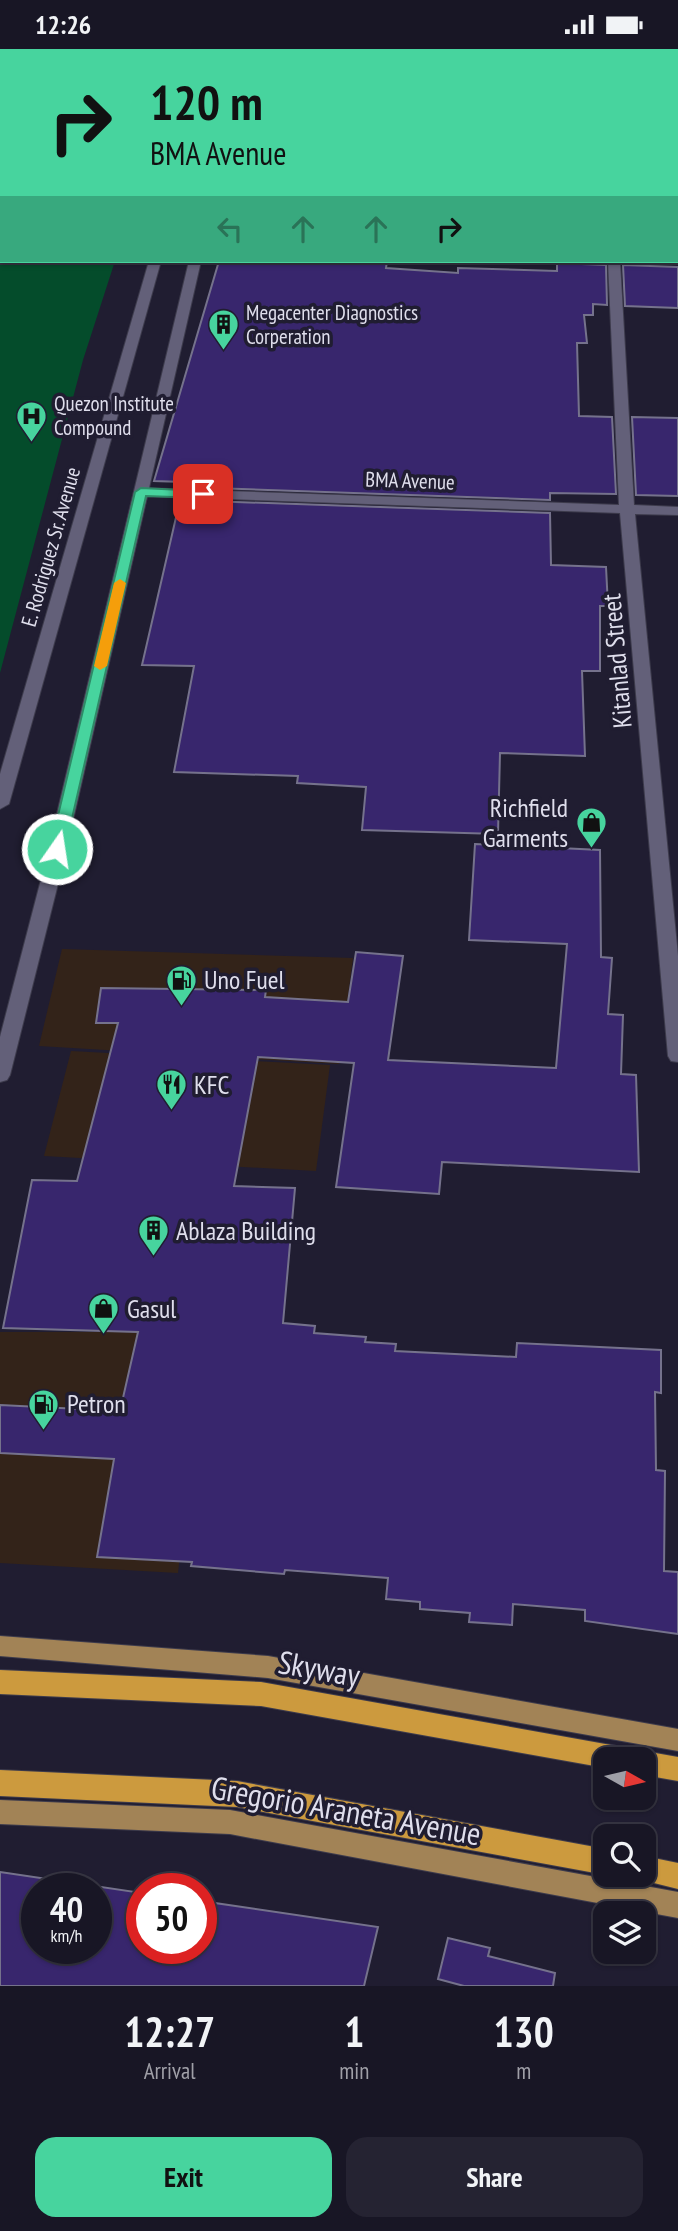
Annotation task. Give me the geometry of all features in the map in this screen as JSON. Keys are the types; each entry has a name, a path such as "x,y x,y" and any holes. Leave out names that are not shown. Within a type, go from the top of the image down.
{"highway":[{"name":"Skyway","path":"0,1682 261,1695 593,1754"},
{"path":"656,1765 678,1769"},
{"path":"0,1783 237,1794 593,1860"},
{"path":"656,1872 678,1876"}],"main road":[{"name":"E. Rodriguez Sr. Avenue","path":"0,804 154,263"},
{"path":"0,1075 53,868 195,263"},
{"name":"Kitanlad Street","path":"614,263 627,510 678,1056"},
{"name":"BMA Avenue","path":"141,492 678,511"},
{"path":"0,1646 268,1667 678,1740"},
{"name":"Gregorio Araneta Avenue","path":"0,1812 230,1822 678,1905"}],"shaded area":[{"path":"62,949 353,958 339,1064 39,1046"},
{"path":"71,1051 330,1065 316,1171 44,1156"},
{"path":"0,1332 205,1332 178,1573 0,1563"}],"green space":[{"name":"Quezon Institute Compound","path":"0,263 114,263 83,360 0,673"}],"building":[{"path":"218,263 387,263 386,268 458,273 458,268 557,271 557,263 606,265 607,305 593,304 593,315 584,315 587,343 577,343 579,416 612,417 616,494 550,493 550,500 183,487 184,482 154,481"},
{"path":"623,265 678,267 678,308 625,306"},
{"path":"632,417 678,418 678,496 636,495"},
{"path":"180,500 550,513 551,565 606,567 608,606 600,606 600,671 582,671 585,756 500,753 498,834 362,830 366,787 297,783 298,776 174,772 194,666 142,665"},
{"path":"475,844 600,850 601,957 612,958 608,1014 623,1015 621,1074 636,1075 639,1172 442,1162 439,1194 336,1187 354,1063 258,1057 234,1186 295,1188 283,1323 315,1326 314,1333 366,1337 365,1342 396,1344 395,1351 516,1357 517,1343 661,1350 661,1393 655,1392 656,1470 665,1471 664,1571 678,1572 678,1634 585,1621 585,1610 513,1604 512,1625 469,1622 470,1613 420,1609 420,1602 386,1599 388,1578 285,1570 284,1574 191,1566 192,1562 97,1557 114,1459 0,1453 0,1405 120,1411 138,1332 3,1328 32,1180 77,1181 118,1023 96,1023 101,988 266,990 265,997 348,1002 356,952 403,956 388,1060 556,1068 567,944 469,940"},
{"path":"0,1872 21,1875 21,1964 112,1964 112,1889 126,1891 126,1964 217,1964 217,1903 378,1927 364,1986 0,1986"},
{"path":"448,1938 490,1948 488,1956 555,1973 553,1986 464,1986 438,1979"}],"slow traffic":[{"path":"100,666 120,583"}],"place":[{"name":"Megacenter Diagnostics Corperation","path":"223,352"},
{"name":"Quezon Institute Compound","path":"31,443"},
{"name":"Richfield Garments","path":"591,850"},
{"name":"Uno Fuel","path":"181,1007"},
{"name":"KFC","path":"171,1112"},
{"name":"Ablaza Building","path":"153,1258"},
{"name":"Gasul","path":"104,1336"},
{"name":"Petron","path":"44,1431"}],"route":[{"path":"57,849 141,492 203,494"}]}
